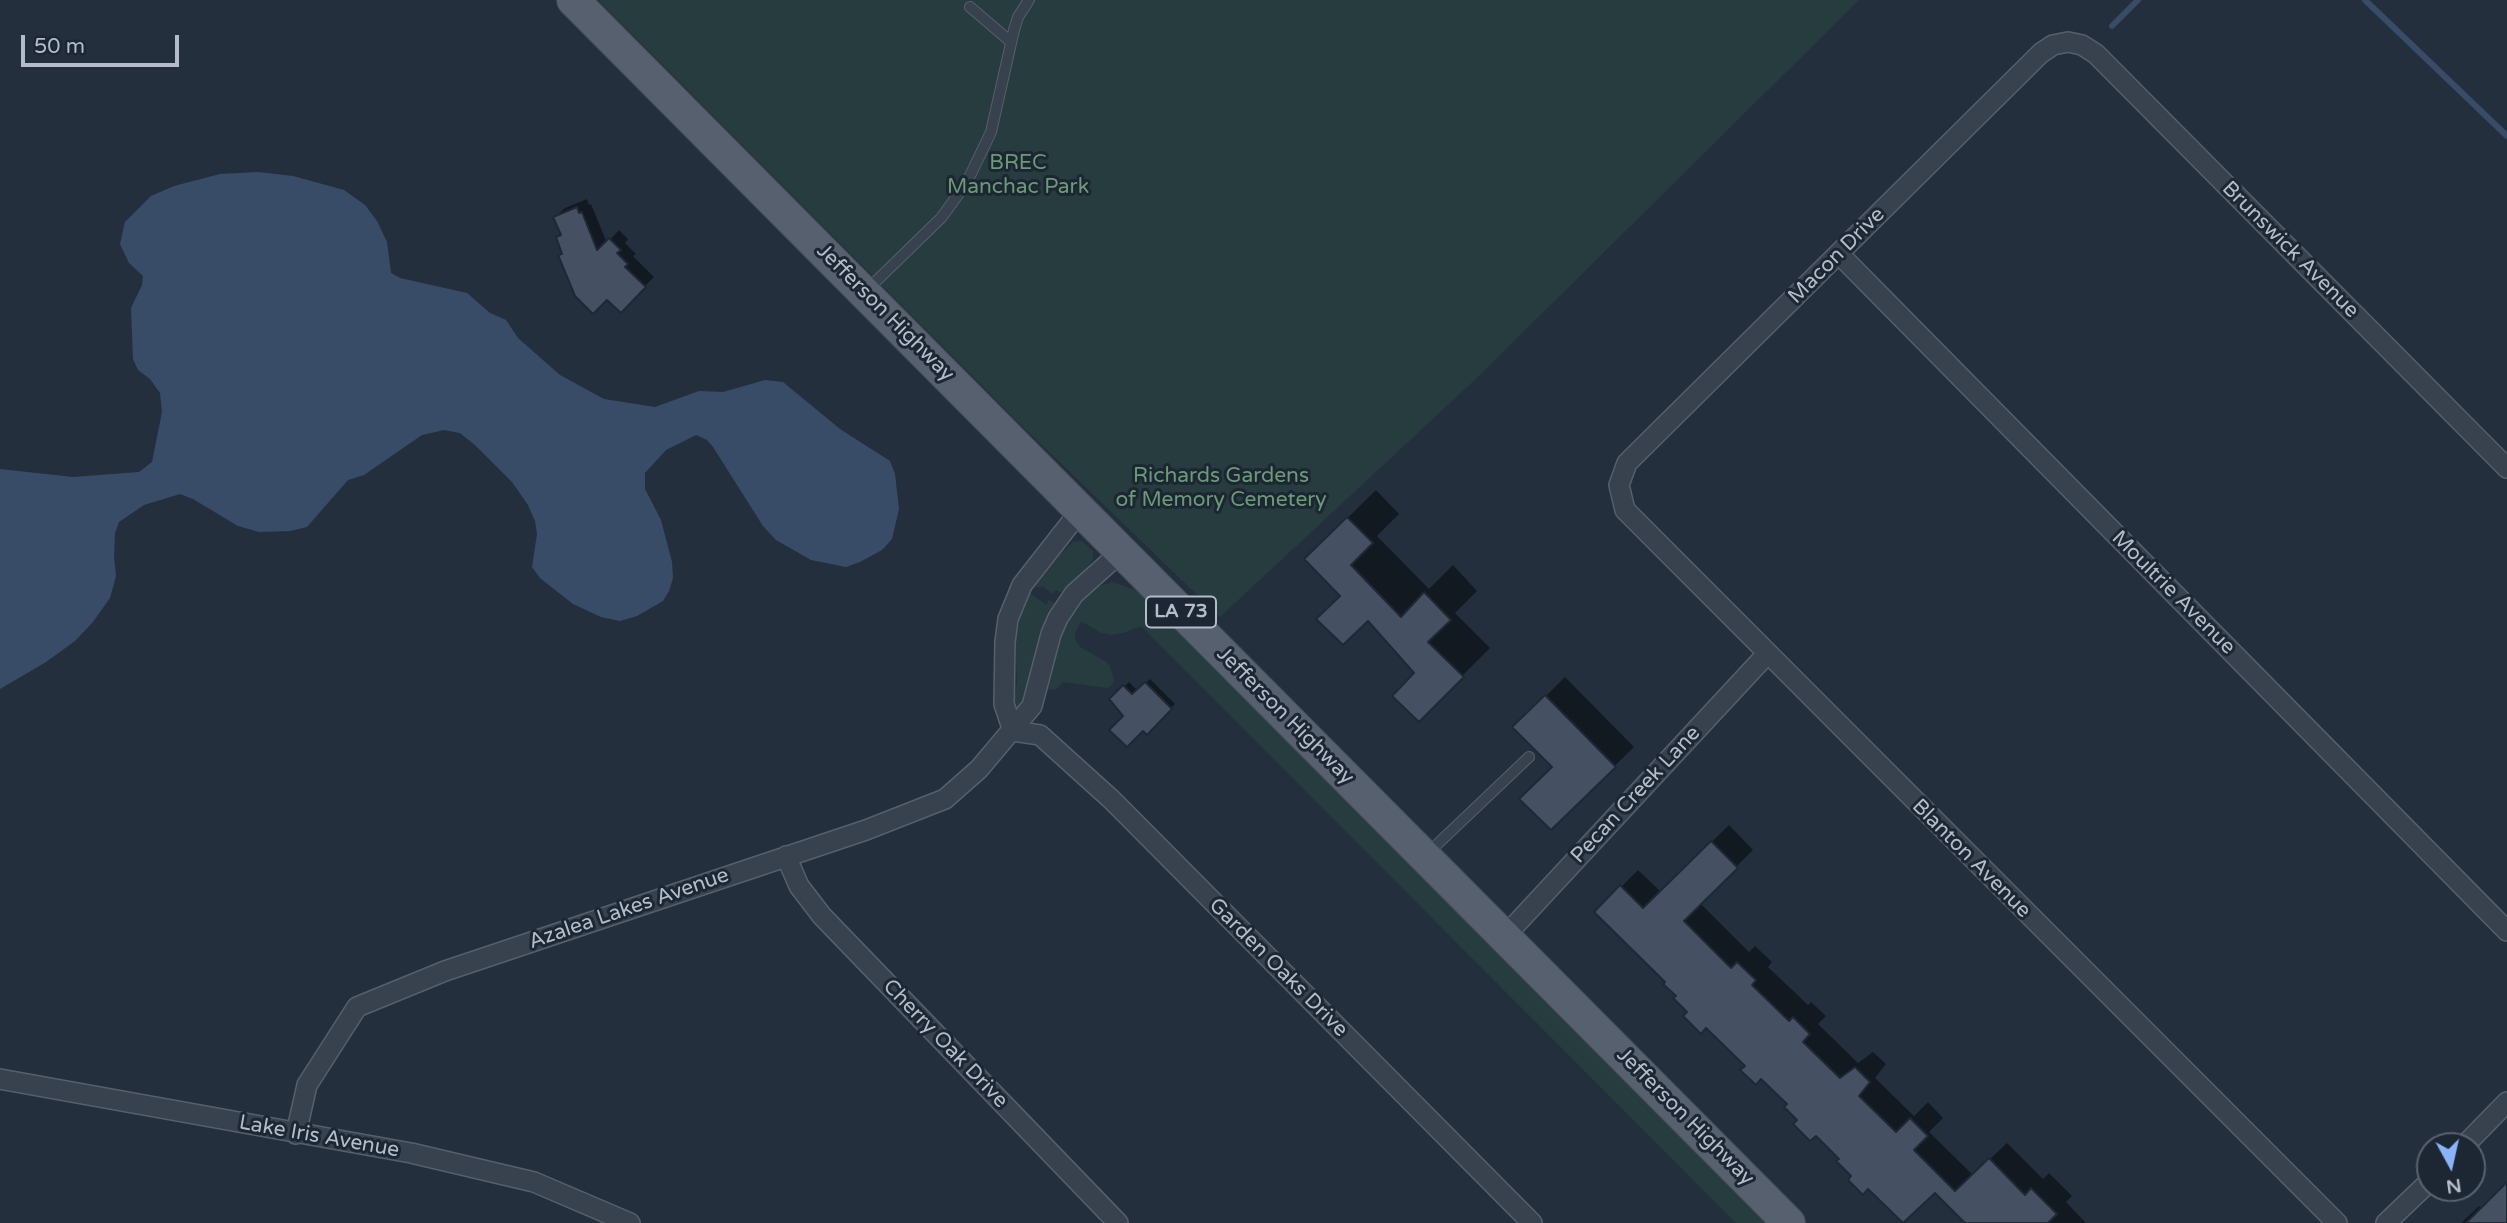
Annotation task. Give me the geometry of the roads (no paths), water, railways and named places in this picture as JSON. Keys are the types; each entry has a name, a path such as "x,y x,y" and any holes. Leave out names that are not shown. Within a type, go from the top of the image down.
{"main road":[{"name":"Jefferson Highway","path":"573,0 1789,1223"}],"street":[{"name":"Macon Drive","path":"1619,485 1627,463 2041,53 2053,45 2068,42"},
{"name":"Brunswick Avenue","path":"2068,42 2082,44 2096,54 2507,467"},
{"name":"Moultrie Avenue","path":"1839,254 2507,931"},
{"name":"Blanton Avenue","path":"1619,485 1625,510 2337,1223"},
{"path":"1013,731 1004,704 1005,642 1011,610 1022,585 1080,510"},
{"name":"Azalea Lakes Avenue","path":"296,1134 307,1085 357,1007 445,971 866,830 945,799 979,769 1031,706 1058,618 1074,594 1121,552"},
{"name":"Pecan Creek Lane","path":"1505,936 1767,654"},
{"name":"Garden Oaks Drive","path":"1013,731 1040,735 1112,800 1532,1223"},
{"name":"Cherry Oak Drive","path":"786,856 799,886 822,916 1118,1223"},
{"name":"Lake Iris Avenue","path":"0,1079 411,1153 534,1182 630,1223"},
{"path":"2478,1132 2507,1102"},
{"path":"2386,1223 2416,1194"}],"lane":[{"path":"865,293 941,218 966,184 991,132 1018,17 1029,0"},
{"path":"970,7 1011,43"},
{"path":"1425,856 1529,757"}],"water":[{"path":"258,172 293,176 344,190 365,205 377,221 387,242 391,273 400,278 467,293 490,313 506,320 518,338 560,375 604,399 655,407 699,391 723,392 765,380 783,382 840,429 890,461 895,474 899,509 892,539 882,550 846,567 811,560 776,540 763,526 713,447 707,440 696,435 666,450 645,473 645,489 661,520 672,562 673,578 669,591 663,601 637,616 620,621 601,617 573,604 540,578 532,567 537,534 528,505 512,482 476,446 460,433 444,430 422,435 364,475 348,480 307,527 290,531 259,532 238,526 180,494 144,505 119,522 115,533 116,576 110,598 93,622 75,641 46,662 0,689 0,469 73,477 139,472 152,462 162,412 160,393 150,379 138,370 133,359 131,308 142,285 143,276 129,263 120,244 125,222 151,196 174,186 220,174"}],"waterway":[{"path":"2112,26 2138,0"},
{"path":"2365,0 2507,136"}],"park label":[{"name":"BREC Manchac Park","path":"1018,175"},
{"name":"Richards Gardens of Memory Cemetery","path":"1221,488"}]}
